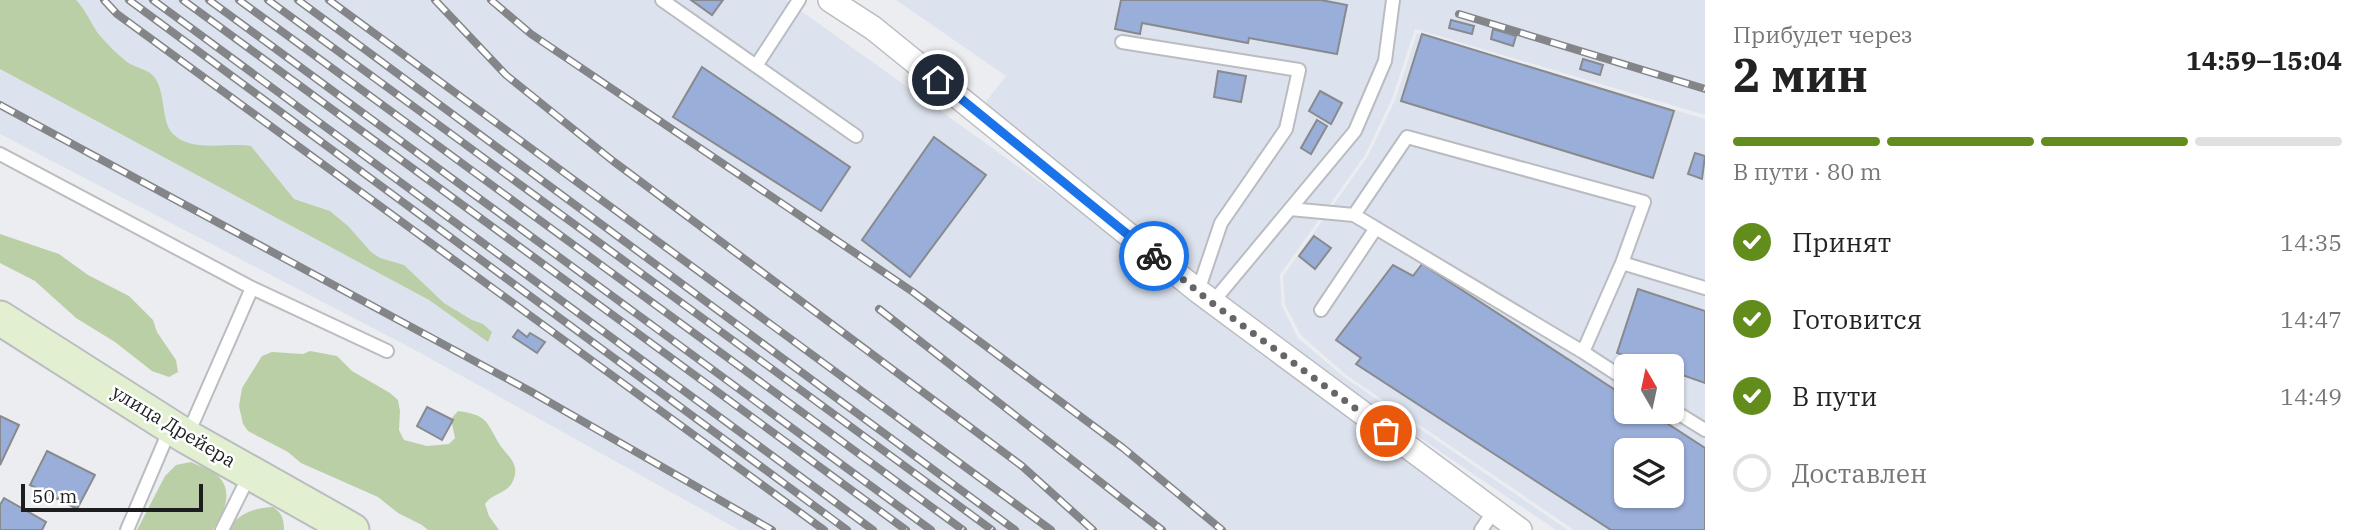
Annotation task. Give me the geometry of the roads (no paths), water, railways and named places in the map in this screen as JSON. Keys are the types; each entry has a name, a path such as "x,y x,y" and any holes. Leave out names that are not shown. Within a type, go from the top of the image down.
{"main road":[{"name":"улица Дрейера","path":"0,318 179,431 352,530"}],"street":[{"path":"830,0 873,28 1205,297 1488,520 1520,530"}],"lane":[{"path":"662,0 856,136"},
{"path":"757,66 799,0"},
{"path":"1205,297 1290,209 1355,131 1385,61 1393,0"},
{"path":"1122,42 1299,70 1286,129 1221,223 1205,297"},
{"path":"1354,215 1407,137 1644,202 1622,263 1583,352"},
{"path":"0,154 252,288 387,351"},
{"path":"1290,209 1354,215 1614,372"},
{"path":"1321,310 1376,228"},
{"path":"1622,263 1705,288"},
{"path":"127,530 252,288"},
{"path":"1684,417 1705,430"},
{"path":"222,530 250,472"}],"railway":[{"path":"104,0 117,14 824,530"},
{"path":"129,0 847,530"},
{"path":"153,0 873,530"},
{"path":"183,0 906,530"},
{"path":"209,0 931,530"},
{"path":"239,0 963,530"},
{"path":"268,0 992,530"},
{"path":"298,0 1015,530"},
{"path":"329,0 1051,530"},
{"path":"435,0 506,75 613,161 1022,466 1093,530"},
{"path":"491,0 531,34 913,292 1123,448 1222,530"},
{"path":"1459,14 1705,89"},
{"path":"0,105 530,391 772,530"},
{"path":"879,309 1162,530"}]}
